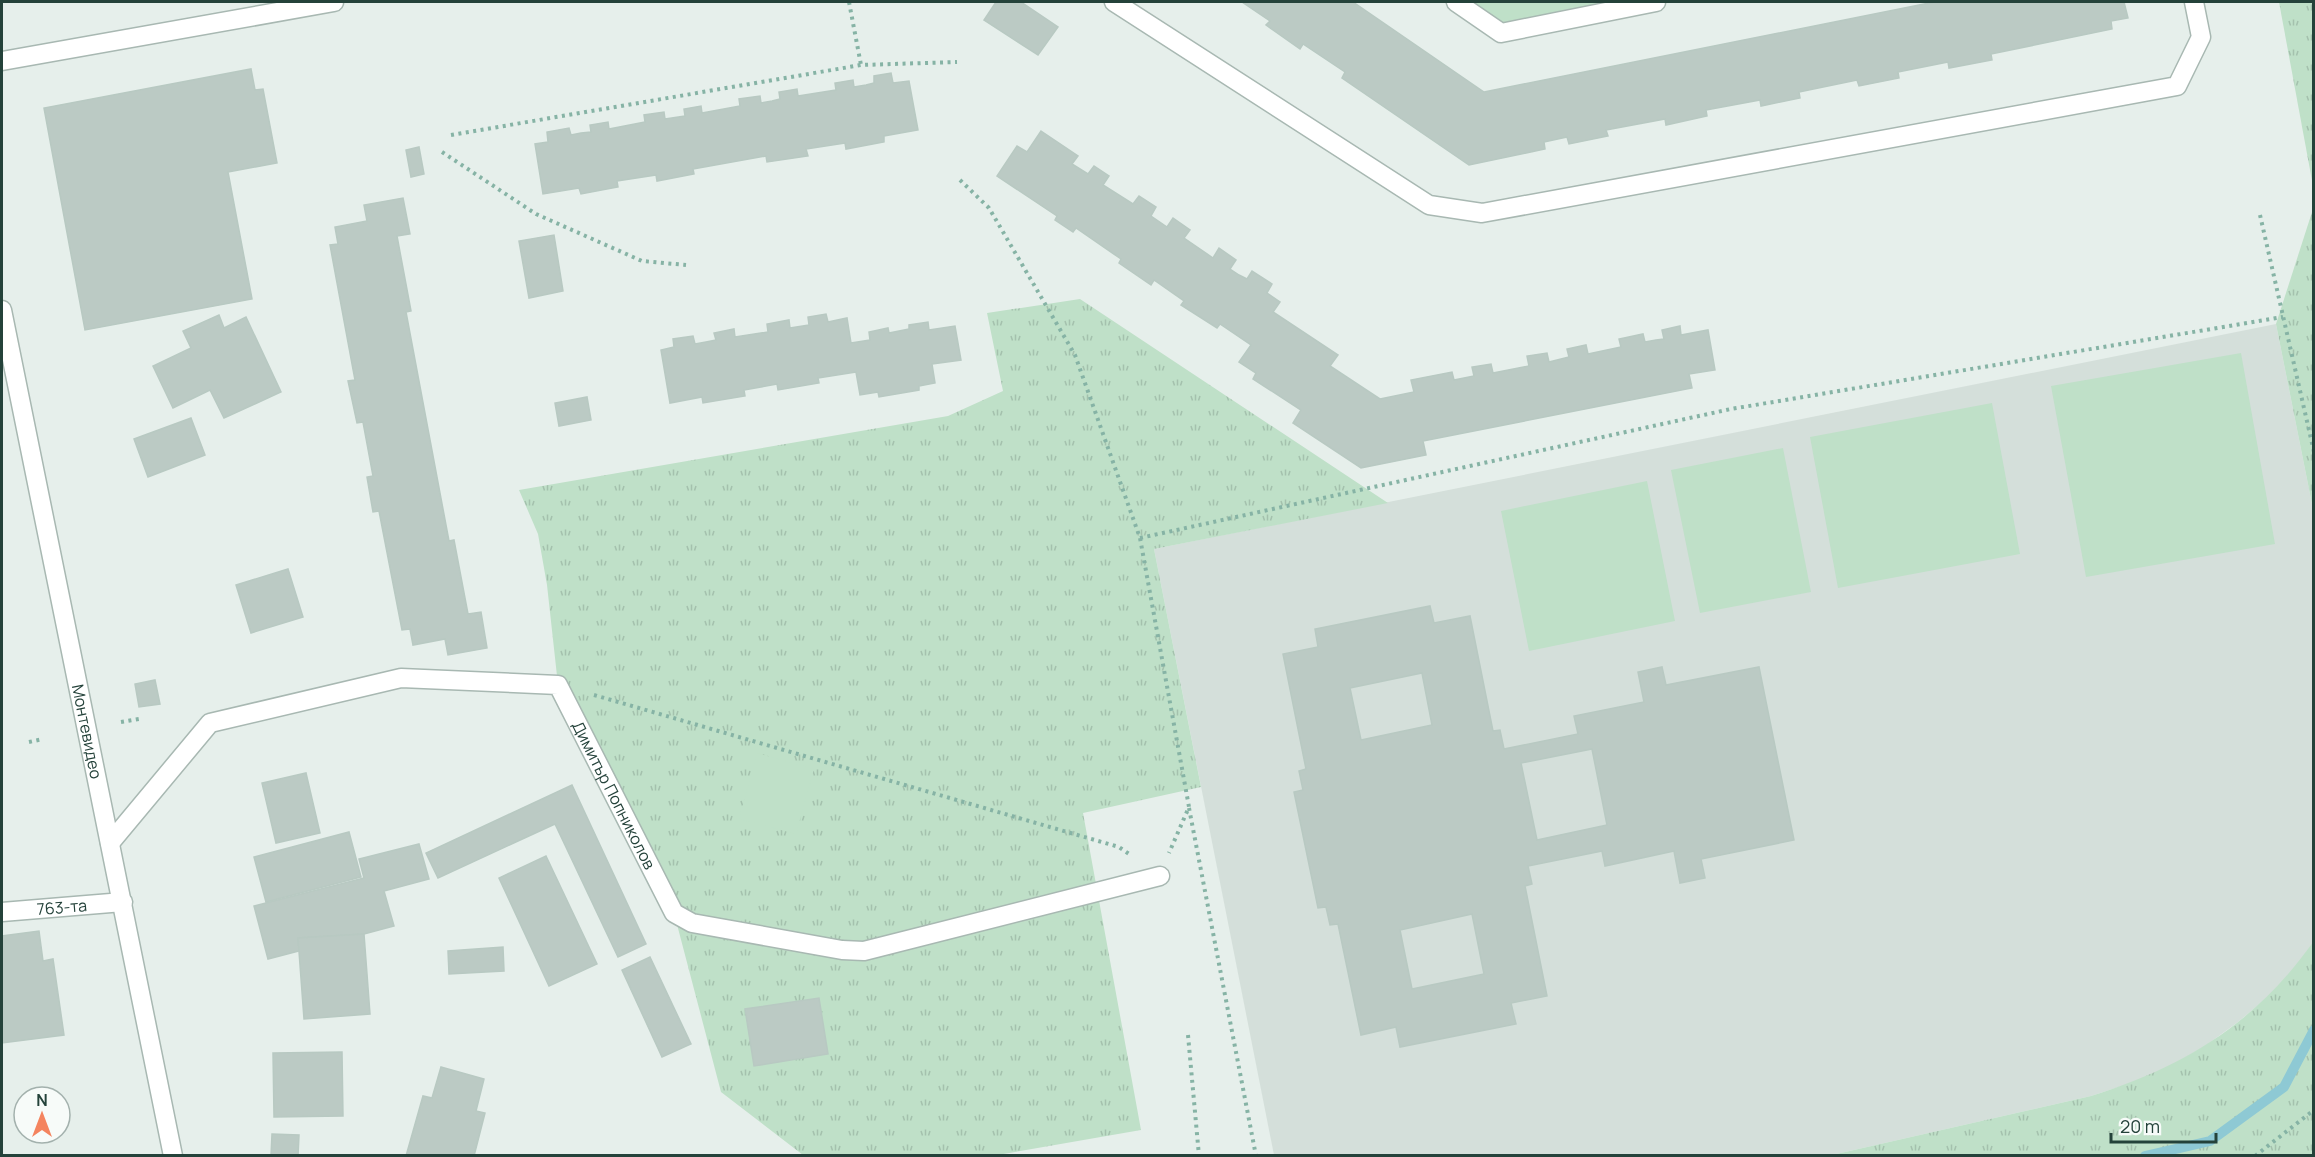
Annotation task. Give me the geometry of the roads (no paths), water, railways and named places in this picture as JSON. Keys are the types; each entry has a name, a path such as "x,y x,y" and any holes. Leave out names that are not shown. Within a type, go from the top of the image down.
{"street":[{"path":"2,61 334,2"},
{"path":"1114,2 1429,205 1482,213 2177,86 2201,37 2194,2"},
{"path":"1456,2 1501,33 1656,2"},
{"name":"Монтевидео","path":"2,310 173,1155"},
{"name":"Димитър Попниколов","path":"110,843 210,723 401,678 558,685 674,913 692,923 842,950 864,951 1160,876"},
{"name":"763-та","path":"2,912 123,902"}],"waterway":[{"path":"2145,1156 2210,1141 2284,1087 2314,1030"}]}
